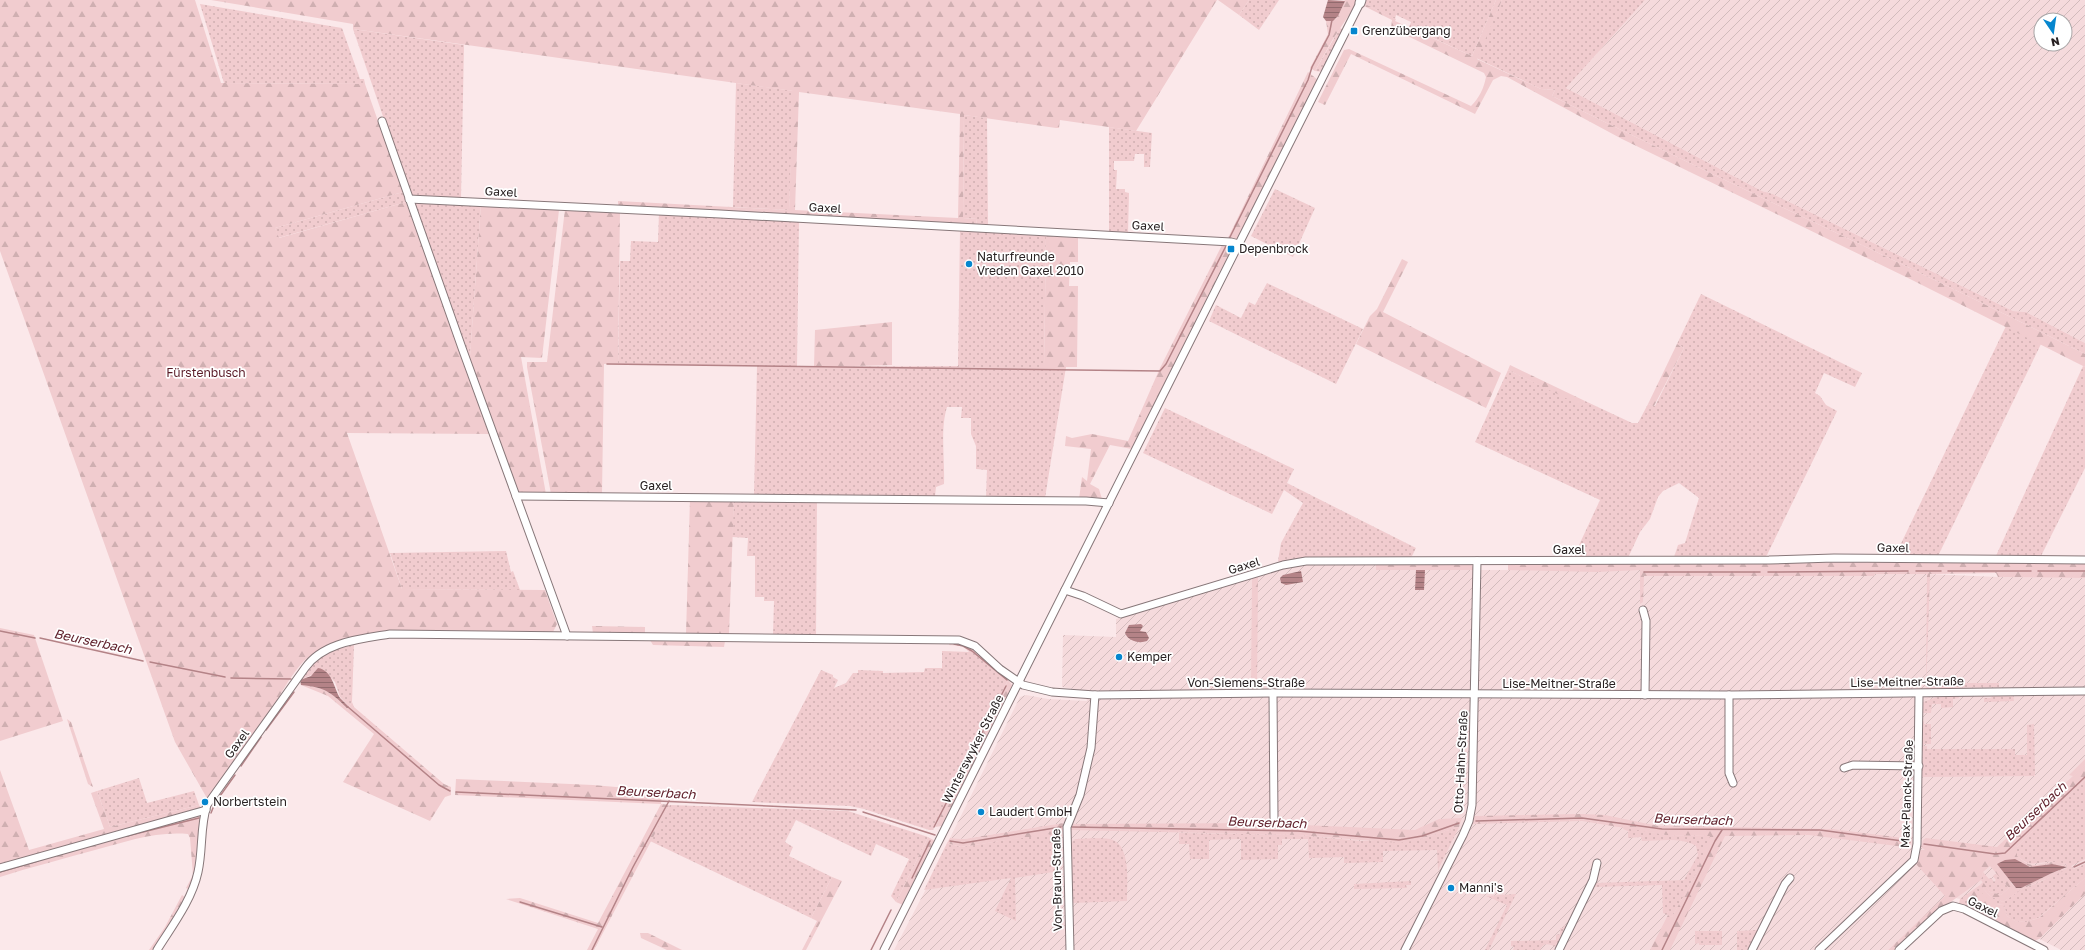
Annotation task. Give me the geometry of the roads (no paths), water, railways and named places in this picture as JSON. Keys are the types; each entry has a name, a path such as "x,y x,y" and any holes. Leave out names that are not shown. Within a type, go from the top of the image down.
{"street":[{"name":"Winterswyker Straße","path":"884,950 1361,2"},
{"path":"382,121 567,636"},
{"name":"Gaxel","path":"409,199 916,224 1231,242 1239,244"},
{"name":"Gaxel","path":"516,496 1078,501 1109,503"},
{"name":"Gaxel","path":"1066,590 1083,596 1120,614 1299,562 1769,560 1834,558 2085,560"},
{"name":"Otto-Hahn-Straße","path":"1405,950 1469,821 1472,805 1477,561"},
{"path":"1643,610 1646,621 1645,695"},
{"name":"Gaxel","path":"157,950 195,884 199,870 206,810 213,797 305,668 318,653 372,637 390,634 567,636"},
{"name":"Von-Siemens-Straße","path":"567,636 965,641 975,646 1000,669 1019,682 1052,692 1096,695 1273,693 1474,695"},
{"name":"Lise-Meitner-Straße","path":"1474,695 1919,694 2085,691"},
{"path":"1273,693 1274,818"},
{"name":"Max-Planck-Straße","path":"1819,950 1914,860 1917,844 1919,694"},
{"name":"Von-Braun-Straße","path":"1070,950 1067,824 1080,795 1090,753 1095,723 1096,695"},
{"path":"1729,695 1729,773 1733,783"},
{"path":"1844,768 1853,765 1919,766"},
{"path":"0,868 206,810"},
{"path":"1559,950 1593,880 1598,863"},
{"path":"1752,950 1785,884 1790,878"},
{"name":"Gaxel","path":"1899,950 1941,911 1953,906 1964,909 2044,950"}],"waterway":[{"path":"1229,239 1308,80 1312,67 1329,35 1332,20"},
{"path":"607,364 1160,371 1166,364 1227,244"},
{"path":"1768,572 1908,571"},
{"path":"1916,571 1941,571"},
{"path":"1948,571 2031,571"},
{"path":"2038,571 2085,571"},
{"path":"1644,572 1760,572"},
{"name":"Beurserbach","path":"0,631 35,638"},
{"name":"Beurserbach","path":"40,638 143,661"},
{"path":"954,644 963,646 972,651 1007,680"},
{"name":"Beurserbach","path":"150,662 225,677"},
{"name":"Beurserbach","path":"231,678 291,679"},
{"path":"934,827 1006,686"},
{"path":"266,730 294,692"},
{"name":"Beurserbach","path":"348,707 439,785 450,791"},
{"path":"241,766 261,737"},
{"path":"211,813 215,803 235,775"},
{"name":"Beurserbach","path":"1924,844 1995,854 2005,853 2085,777"},
{"name":"Beurserbach","path":"456,792 856,810"},
{"path":"592,950 633,867 669,801"},
{"name":"Beurserbach","path":"863,812 935,835"},
{"path":"127,836 199,818"},
{"name":"Beurserbach","path":"1476,821 1582,818 1662,829 1820,830 1910,842"},
{"name":"Beurserbach","path":"1072,827 1298,831 1399,840 1422,836 1459,823"},
{"name":"Beurserbach","path":"950,841 963,843 1061,827"},
{"path":"1662,950 1715,841 1722,830"},
{"path":"912,878 930,841"},
{"path":"0,872 38,861"},
{"path":"2074,867 2085,862"},
{"path":"520,902 602,927"},
{"path":"871,950 891,910"}],"place":[{"name":"Grenzübergang","path":"1354,31"},
{"name":"Depenbrock","path":"1231,249"},
{"name":"Naturfreunde Vreden Gaxel 2010","path":"969,264"},
{"name":"Kemper","path":"1119,657"},
{"name":"Norbertstein","path":"205,802"},
{"name":"Laudert GmbH","path":"981,812"},
{"name":"Manni's","path":"1451,888"}],"park label":[{"name":"Fürstenbusch","path":"206,373"}]}
